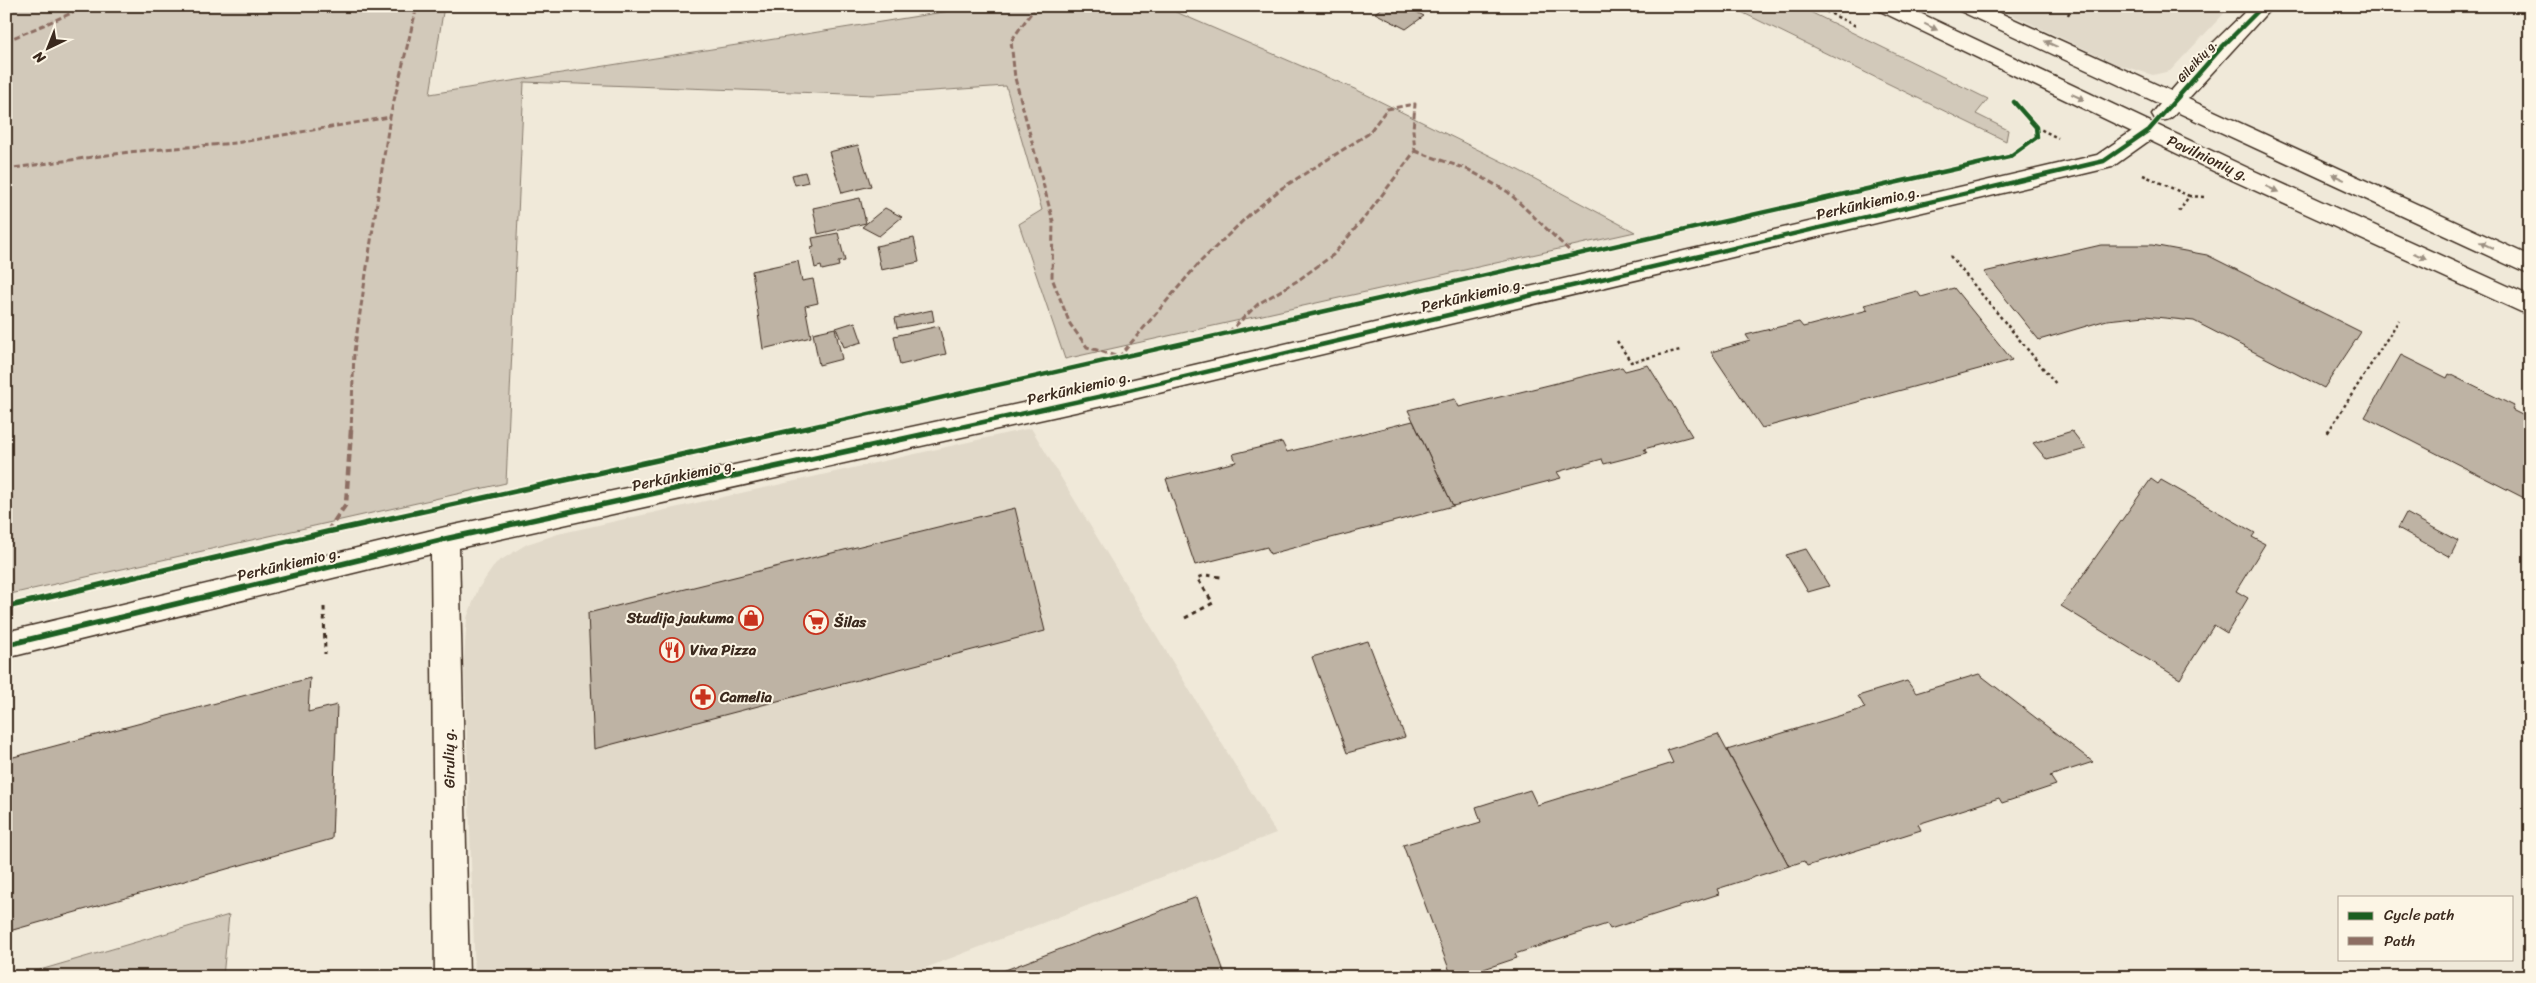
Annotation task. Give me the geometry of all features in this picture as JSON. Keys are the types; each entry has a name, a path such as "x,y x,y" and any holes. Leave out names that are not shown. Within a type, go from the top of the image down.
{"street":[{"name":"Pavilnionių g.","path":"1887,6 2530,307"},
{"path":"1967,6 2530,266"},
{"name":"Gileikių g.","path":"2149,130 2221,48 2263,6"},
{"name":"Perkūnkiemio g.","path":"6,645 445,540 1125,391 2104,161 2149,130"},
{"name":"Girulių g.","path":"445,540 452,977"}],"path":[{"path":"2068,17 2072,6"},
{"path":"1950,256 2057,385"},
{"path":"2327,433 2399,320"},
{"path":"1617,341 1631,362 1680,350"},
{"path":"1186,618 1213,604 1196,578 1204,575 1221,577"}],"shaded area":[{"path":"6,6 444,6 430,94 981,6 1162,6 1357,90 1503,162 1635,232 1065,359 1019,224 1042,210 1006,86 874,95 524,82 506,483 6,595"},
{"path":"1729,6 1798,6 1988,99 1976,114 2008,130 2006,141"},
{"path":"1993,6 2231,6 2170,71 2153,75 2119,65"},
{"path":"1031,428 1276,833 902,977 475,977 464,657 467,618 478,589 496,563 527,544 558,534"},
{"path":"229,915 223,977 16,977"}],"building":[{"path":"1384,6 1405,6 1424,16 1406,29 1375,13"},
{"path":"858,145 871,186 842,193 829,152"},
{"path":"805,172 808,182 795,185 792,175"},
{"path":"860,198 866,223 818,234 813,208"},
{"path":"885,208 902,217 879,236 862,227"},
{"path":"838,233 845,261 838,262 839,266 822,270 821,266 815,268 811,248 814,247 812,238"},
{"path":"914,238 919,262 881,270 876,246"},
{"path":"2101,245 2152,245 2207,255 2361,332 2324,388 2194,321 2145,316 2107,320 2039,340 1984,272"},
{"path":"798,261 802,281 813,279 818,303 805,306 811,337 763,349 752,271"},
{"path":"1954,288 2012,360 1762,428 1711,352 1750,341 1746,335 1799,322 1803,327 1868,310 1864,305 1917,291 1921,297"},
{"path":"932,310 934,321 897,328 895,318"},
{"path":"855,322 862,342 844,347 836,328"},
{"path":"939,326 946,354 900,365 894,336"},
{"path":"835,328 842,359 819,365 813,333"},
{"path":"2401,355 2447,378 2449,374 2514,406 2512,410 2530,419 2530,501 2365,417"},
{"path":"1648,365 1692,436 1644,449 1647,453 1604,464 1602,459 1557,472 1561,478 1453,506 1408,410 1455,399 1459,407 1622,367 1625,371"},
{"path":"1413,421 1453,506 1270,554 1267,547 1195,565 1166,479 1236,462 1233,454 1282,442 1287,452"},
{"path":"2072,431 2086,449 2047,460 2033,443"},
{"path":"2151,479 2158,484 2161,480 2255,533 2252,537 2265,544 2236,591 2248,598 2227,633 2214,625 2180,679 2061,606"},
{"name":"Šilas","path":"1015,508 1045,631 594,749 588,613"},
{"path":"2406,513 2458,541 2450,557 2398,528"},
{"path":"1806,549 1829,586 1808,592 1786,555"},
{"path":"1368,641 1405,737 1347,753 1312,657"},
{"path":"1979,674 2093,762 2050,776 2056,785 2002,803 1999,798 1918,824 1921,830 1807,866 1804,861 1789,866 1727,750 1865,708 1858,696 1907,681 1916,693"},
{"path":"310,678 308,712 337,705 332,839 6,932 6,759"},
{"path":"1718,734 1789,866 1717,889 1719,894 1610,929 1607,924 1515,954 1517,958 1460,977 1452,977 1403,845 1481,822 1476,807 1530,790 1537,805 1673,763 1667,750"},
{"path":"1197,897 1226,977 987,977"}],"marked path":[{"path":"6,41 88,6"},
{"path":"327,532 346,504 351,438 354,352 390,117 417,6"},
{"path":"1036,6 1011,41 1015,78 1053,221 1052,278 1070,324 1087,347 1119,357 1199,263 1249,215 1282,188 1368,134 1387,109 1415,104 1413,130 1415,151 1370,211 1333,255 1297,281 1258,304 1230,331"},
{"path":"6,169 129,152 236,143 390,117"},
{"path":"1415,151 1469,170 1508,192 1574,255"}],"cycle path":[{"path":"6,645 445,539 1125,391 2104,161 2149,130 2221,48 2263,6"},
{"path":"6,607 327,532 893,409 2009,157 2023,149 2037,137 2036,127 2014,102"}],"place":[{"name":"Studija jaukuma","path":"751,618"},
{"name":"Šilas","path":"816,622"},
{"name":"Viva Pizza","path":"672,650"},
{"name":"Camelia","path":"703,697"}]}
